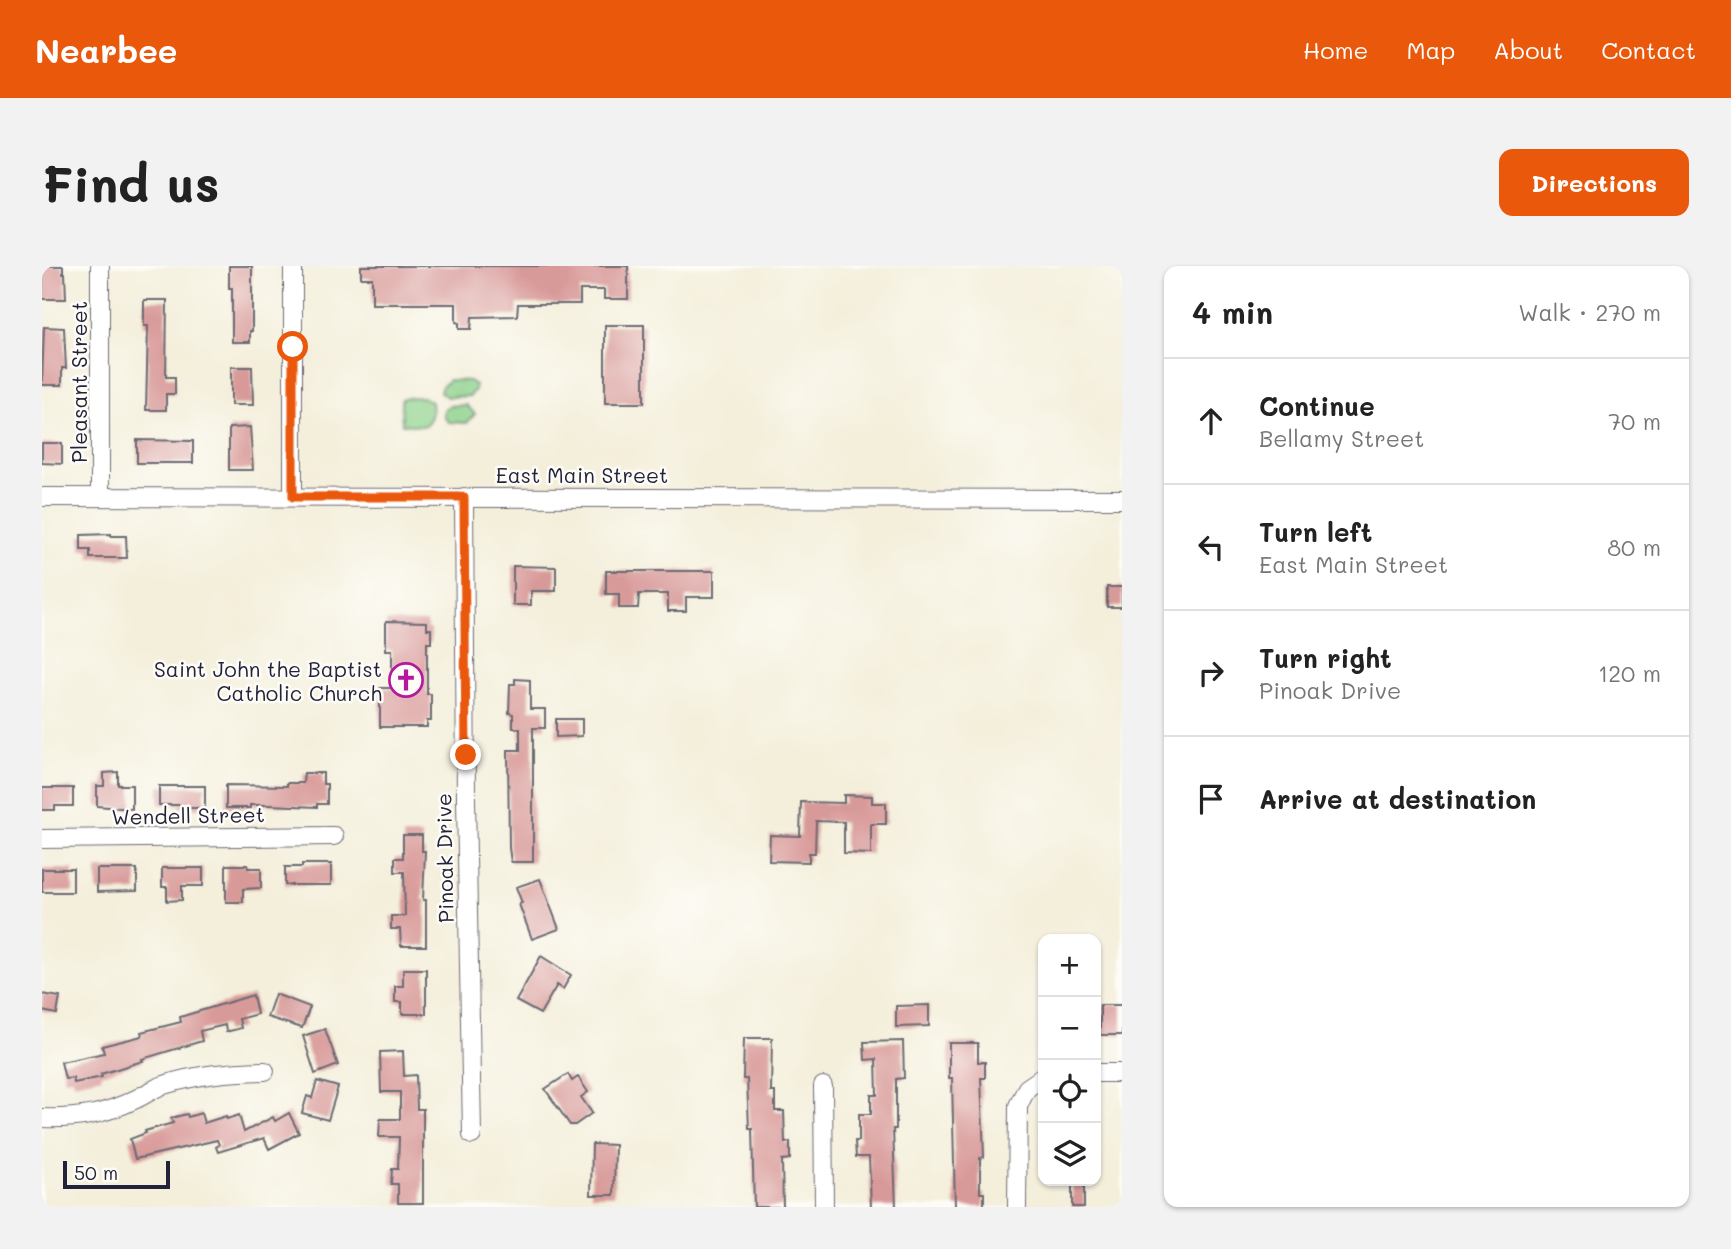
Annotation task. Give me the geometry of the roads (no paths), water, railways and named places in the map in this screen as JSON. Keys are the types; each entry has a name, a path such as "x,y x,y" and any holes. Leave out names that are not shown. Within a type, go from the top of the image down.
{"street":[{"name":"Pleasant Street","path":"100,266 100,497"},
{"path":"293,266 293,497"},
{"name":"East Main Street","path":"42,497 1122,499"},
{"name":"Pinoak Drive","path":"464,497 472,1135"},
{"name":"Wendell Street","path":"42,839 334,836"},
{"path":"42,1118 68,1119 100,1114 161,1086 185,1079 221,1072 265,1071"},
{"path":"1101,1073 1122,1073"},
{"path":"1017,1207 1018,1106 1027,1088 1038,1080"},
{"path":"823,1086 824,1207"}],"place":[{"name":"Saint John the Baptist Catholic Church","path":"406,680"}]}
